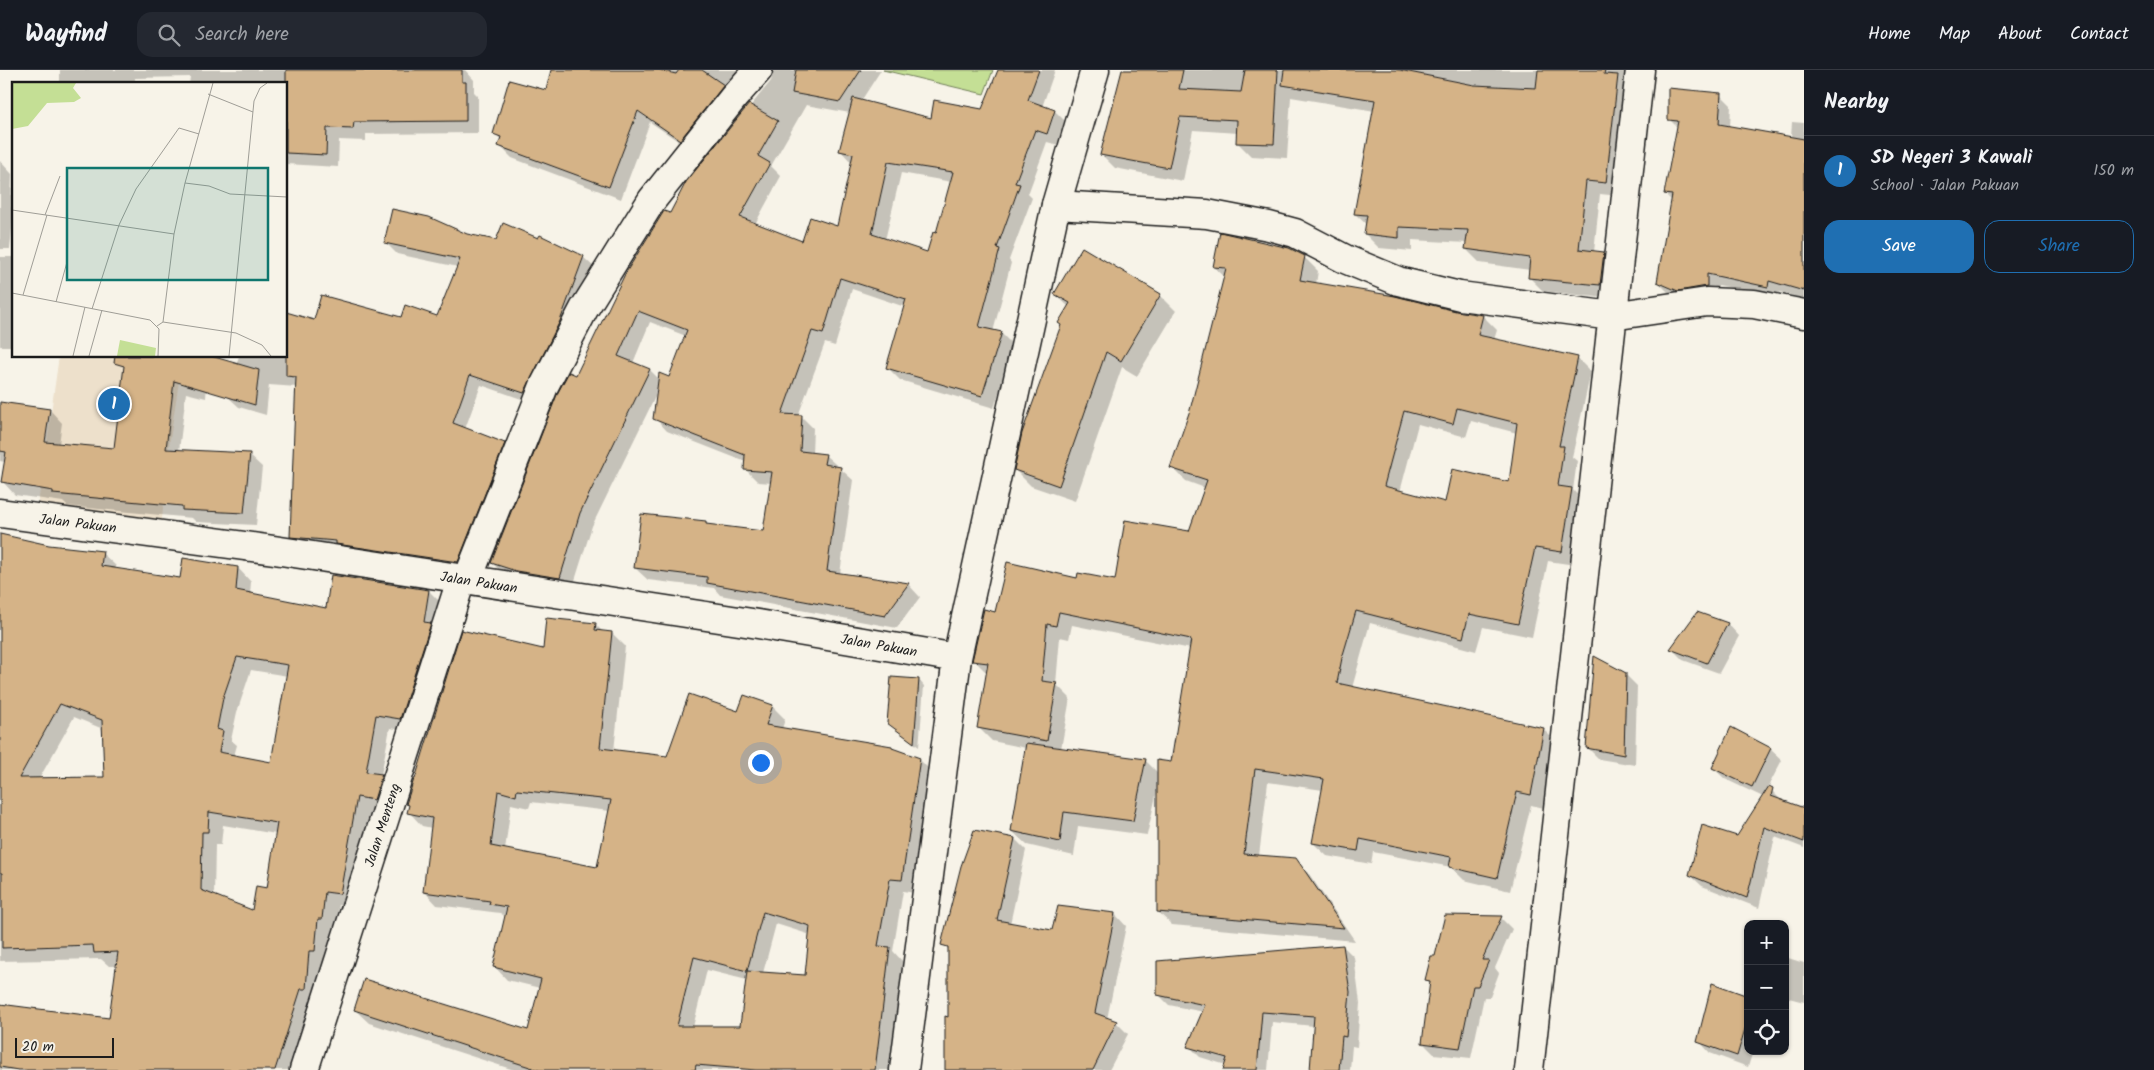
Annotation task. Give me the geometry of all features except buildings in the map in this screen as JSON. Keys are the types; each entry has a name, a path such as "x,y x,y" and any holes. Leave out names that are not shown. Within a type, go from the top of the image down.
{"street":[{"name":"Jalan Menteng","path":"304,1070 464,580 544,386 584,309 652,200 734,97 758,70"},
{"path":"904,1070 957,658 1056,205 1095,70"},
{"path":"1529,1070 1640,70"},
{"path":"1056,205 1206,214 1239,219 1296,233 1370,270 1398,281 1460,296 1612,316 1707,302 1754,304 1804,314"},
{"name":"Jalan Pakuan","path":"0,513 217,541 752,624 957,658"}],"shaded area":[{"path":"59,358 183,358 168,452 162,520 38,504"}],"green space":[{"path":"883,70 993,70 984,94"}],"place":[{"name":"SD Negeri 3 Kawali","path":"114,404"}]}
